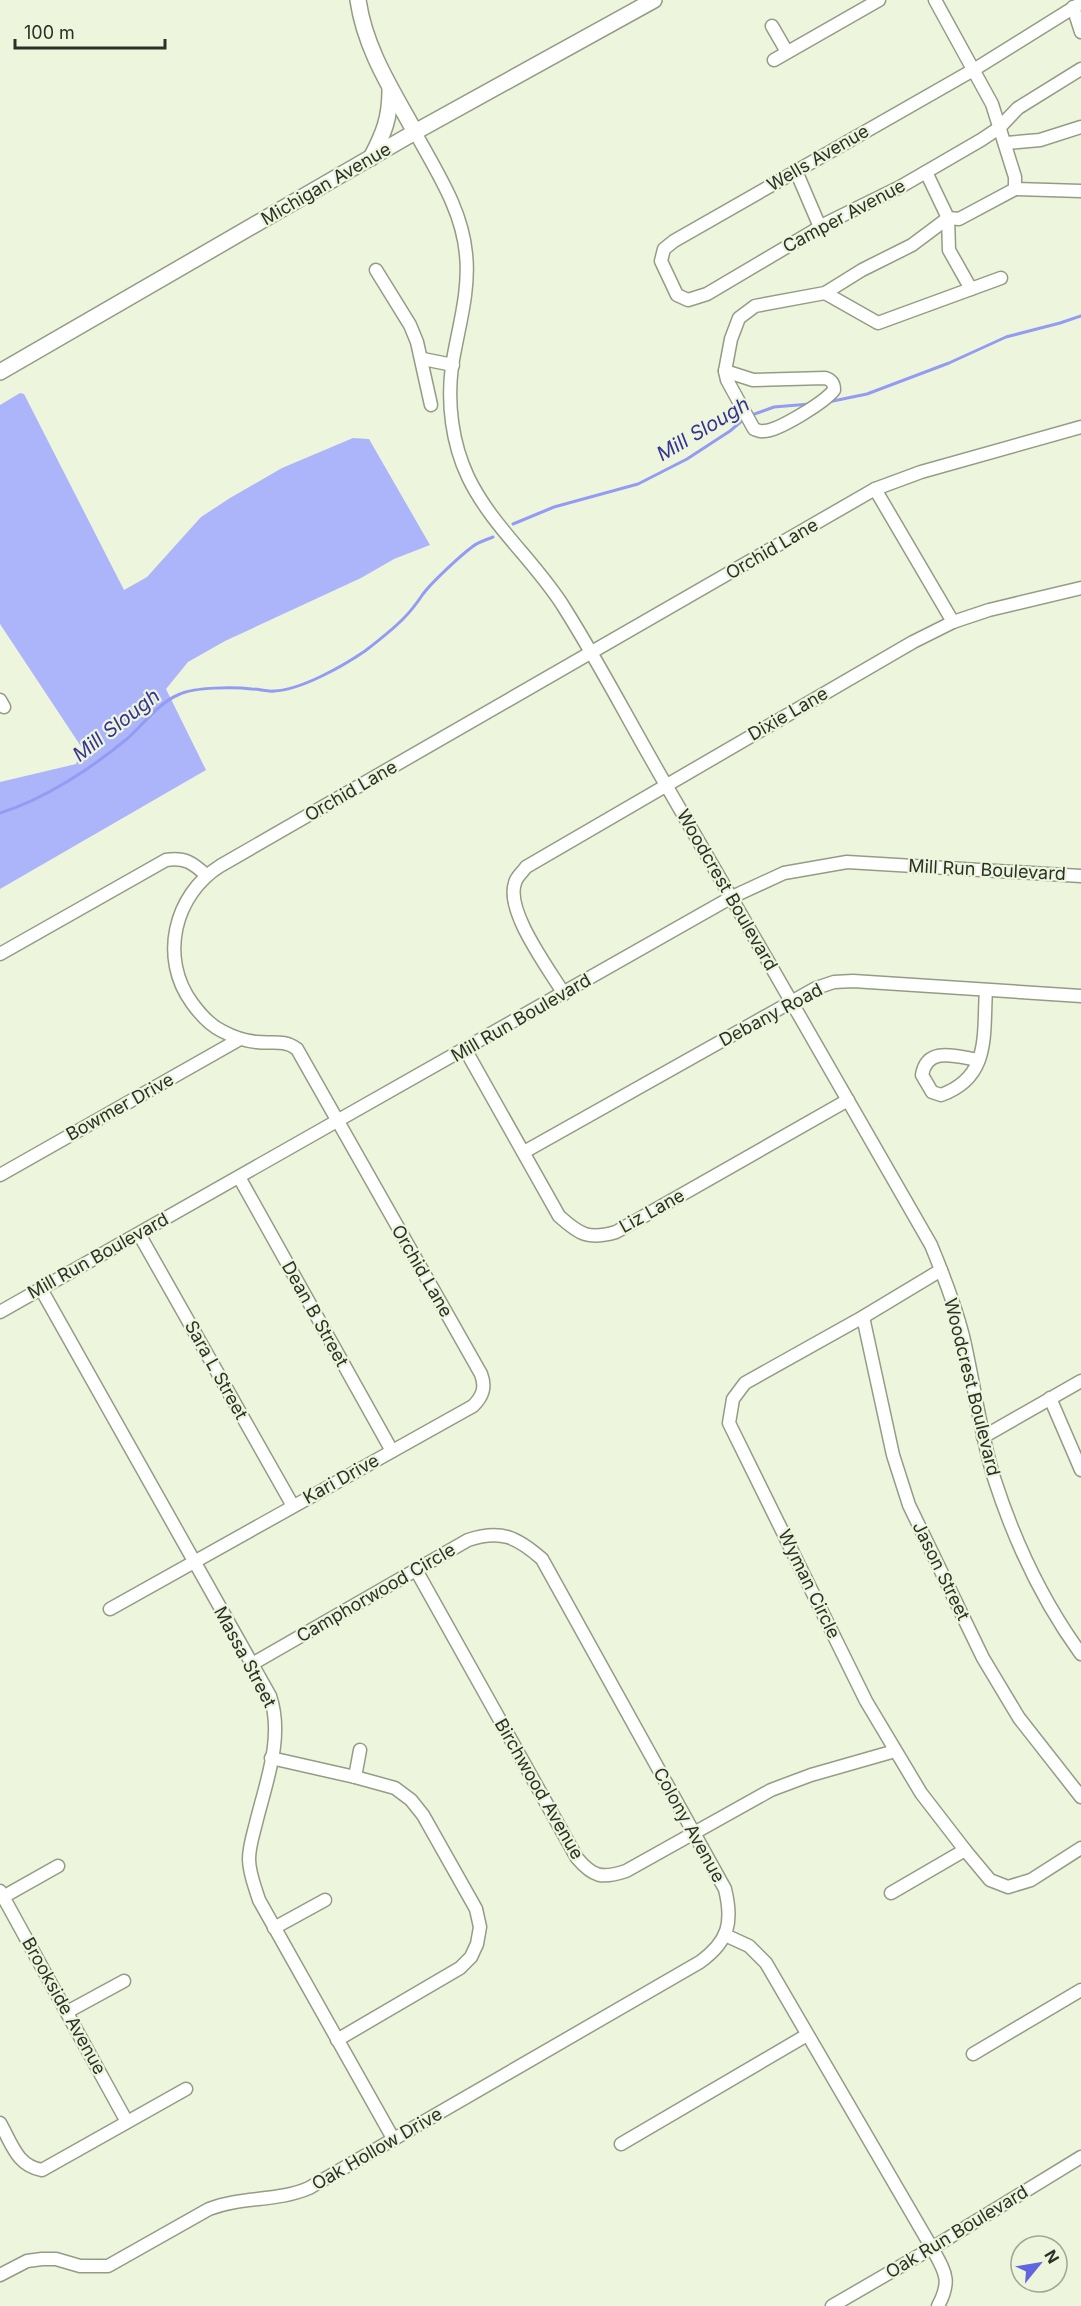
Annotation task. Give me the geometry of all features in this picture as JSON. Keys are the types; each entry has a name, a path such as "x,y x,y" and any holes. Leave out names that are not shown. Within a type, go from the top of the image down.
{"main road":[{"path":"358,0 362,22 377,64 415,132"},
{"name":"Michigan Avenue","path":"0,372 415,132 654,0"},
{"path":"370,158 387,125 390,87"}],"street":[{"path":"774,60 879,0"},
{"path":"935,0 975,69 992,104 1006,143 1015,177 1015,189"},
{"path":"1077,5 1081,32"},
{"name":"Wells Avenue","path":"688,300 677,295 661,261 664,249 674,241 975,69 1077,5"},
{"path":"772,26 786,52"},
{"name":"Camper Avenue","path":"688,300 707,294 820,226 926,172 999,128 1018,108 1081,69"},
{"path":"1006,143 1040,140 1081,127"},
{"name":"Woodcrest Boulevard","path":"415,132 444,185 462,225 467,255 467,287 450,387 453,425 459,456 487,509 565,608 931,1245 962,1334 983,1437 994,1478 1027,1562 1081,1654"},
{"path":"796,171 820,226"},
{"path":"926,172 948,218 949,250 971,289"},
{"path":"725,371 753,380 825,378 831,380 834,390 830,396 780,426 765,432 754,429 727,380 725,371 731,339 739,318 755,306 825,293 862,270 912,245 948,218 959,219 1015,189 1081,191"},
{"path":"376,270 410,325 423,359 431,405"},
{"path":"825,293 878,323 1001,278"},
{"path":"423,359 453,365"},
{"name":"Orchid Lane","path":"483,1391 484,1382 480,1374 297,1048 290,1043 240,1039 219,1030 205,1019 185,993 176,969 173,944 177,926 190,894 207,875 875,489 921,472 1081,427"},
{"path":"875,489 952,622"},
{"name":"Dixie Lane","path":"564,994 518,916 514,900 515,882 526,867 666,784 952,622 989,610 1081,588"},
{"path":"0,954 166,860 179,858 192,862 207,875"},
{"name":"Mill Run Boulevard","path":"0,1312 732,897 784,873 847,862 1081,876"},
{"name":"Debany Road","path":"524,1152 816,988 834,982 853,981 1081,996"},
{"path":"979,1060 941,1055 930,1058 924,1065 922,1075 932,1092 940,1095 964,1083 972,1075 979,1060 982,1047 986,990"},
{"name":"Bowmer Drive","path":"0,1174 240,1039"},
{"name":"Liz Lane","path":"465,1049 559,1216 573,1228 588,1236 599,1237 616,1232 848,1100"},
{"name":"Dean B Street","path":"239,1177 392,1450"},
{"name":"Sara L Street","path":"139,1234 293,1506"},
{"name":"Wyman Circle","path":"941,1270 745,1383 733,1400 729,1423 861,1690 921,1793 965,1850 990,1880 1008,1887 1031,1880 1081,1848"},
{"name":"Massa Street","path":"41,1289 193,1563 270,1696 274,1710 275,1741 249,1860 259,1900 394,2140"},
{"name":"Jason Street","path":"863,1317 893,1455 909,1505 982,1658 1019,1718 1081,1797"},
{"path":"983,1437 1081,1381"},
{"name":"Kari Drive","path":"110,1610 473,1406 481,1399 483,1391"},
{"path":"1050,1398 1081,1470"},
{"name":"Camphorwood Circle","path":"252,1665 468,1540 483,1535 505,1535"},
{"name":"Colony Avenue","path":"505,1535 525,1544 542,1559 725,1889 730,1911 725,1935"},
{"name":"Birchwood Avenue","path":"416,1570 577,1858 596,1875 610,1877 626,1871 771,1790 811,1775 895,1751"},
{"path":"355,1777 360,1750"},
{"path":"271,1758 395,1788 411,1800 423,1815 476,1909 480,1927 474,1950 460,1968 337,2040"},
{"path":"891,1893 965,1850"},
{"path":"2,1894 58,1866"},
{"name":"Brookside Avenue","path":"2,1894 127,2122"},
{"path":"274,1928 325,1899"},
{"path":"725,1935 749,1946 766,1963 932,2248 946,2276 948,2286 938,2306"},
{"name":"Oak Hollow Drive","path":"0,2275 27,2261 42,2259 57,2259 80,2266 108,2266 209,2209 226,2202 297,2193 394,2140 700,1962 714,1951 725,1935"},
{"path":"67,2013 124,1981"},
{"path":"973,2054 1081,1990"},
{"path":"621,2144 807,2035"},
{"path":"0,2123 21,2162 30,2168 42,2170 186,2089"},
{"name":"Oak Run Boulevard","path":"832,2306 1081,2157"}],"shaded area":[{"path":"20,393 24,394 124,590 147,577 201,517 282,468 353,438 369,439 430,545 394,559 361,578 225,641 188,662 166,689 206,770 0,889 0,782 76,764 82,748 0,624 0,405"}],"waterway":[{"name":"Mill Slough","path":"828,402 867,394 949,363 1006,337 1081,316"},
{"name":"Mill Slough","path":"749,416 774,407 810,404"},
{"name":"Mill Slough","path":"513,524 554,507 638,484 687,459 744,419"},
{"name":"Mill Slough","path":"0,813 34,800 84,771 128,738 165,703 180,694 215,688 285,690 334,670 365,651 385,635 406,616 439,576 474,545 493,537"}]}
